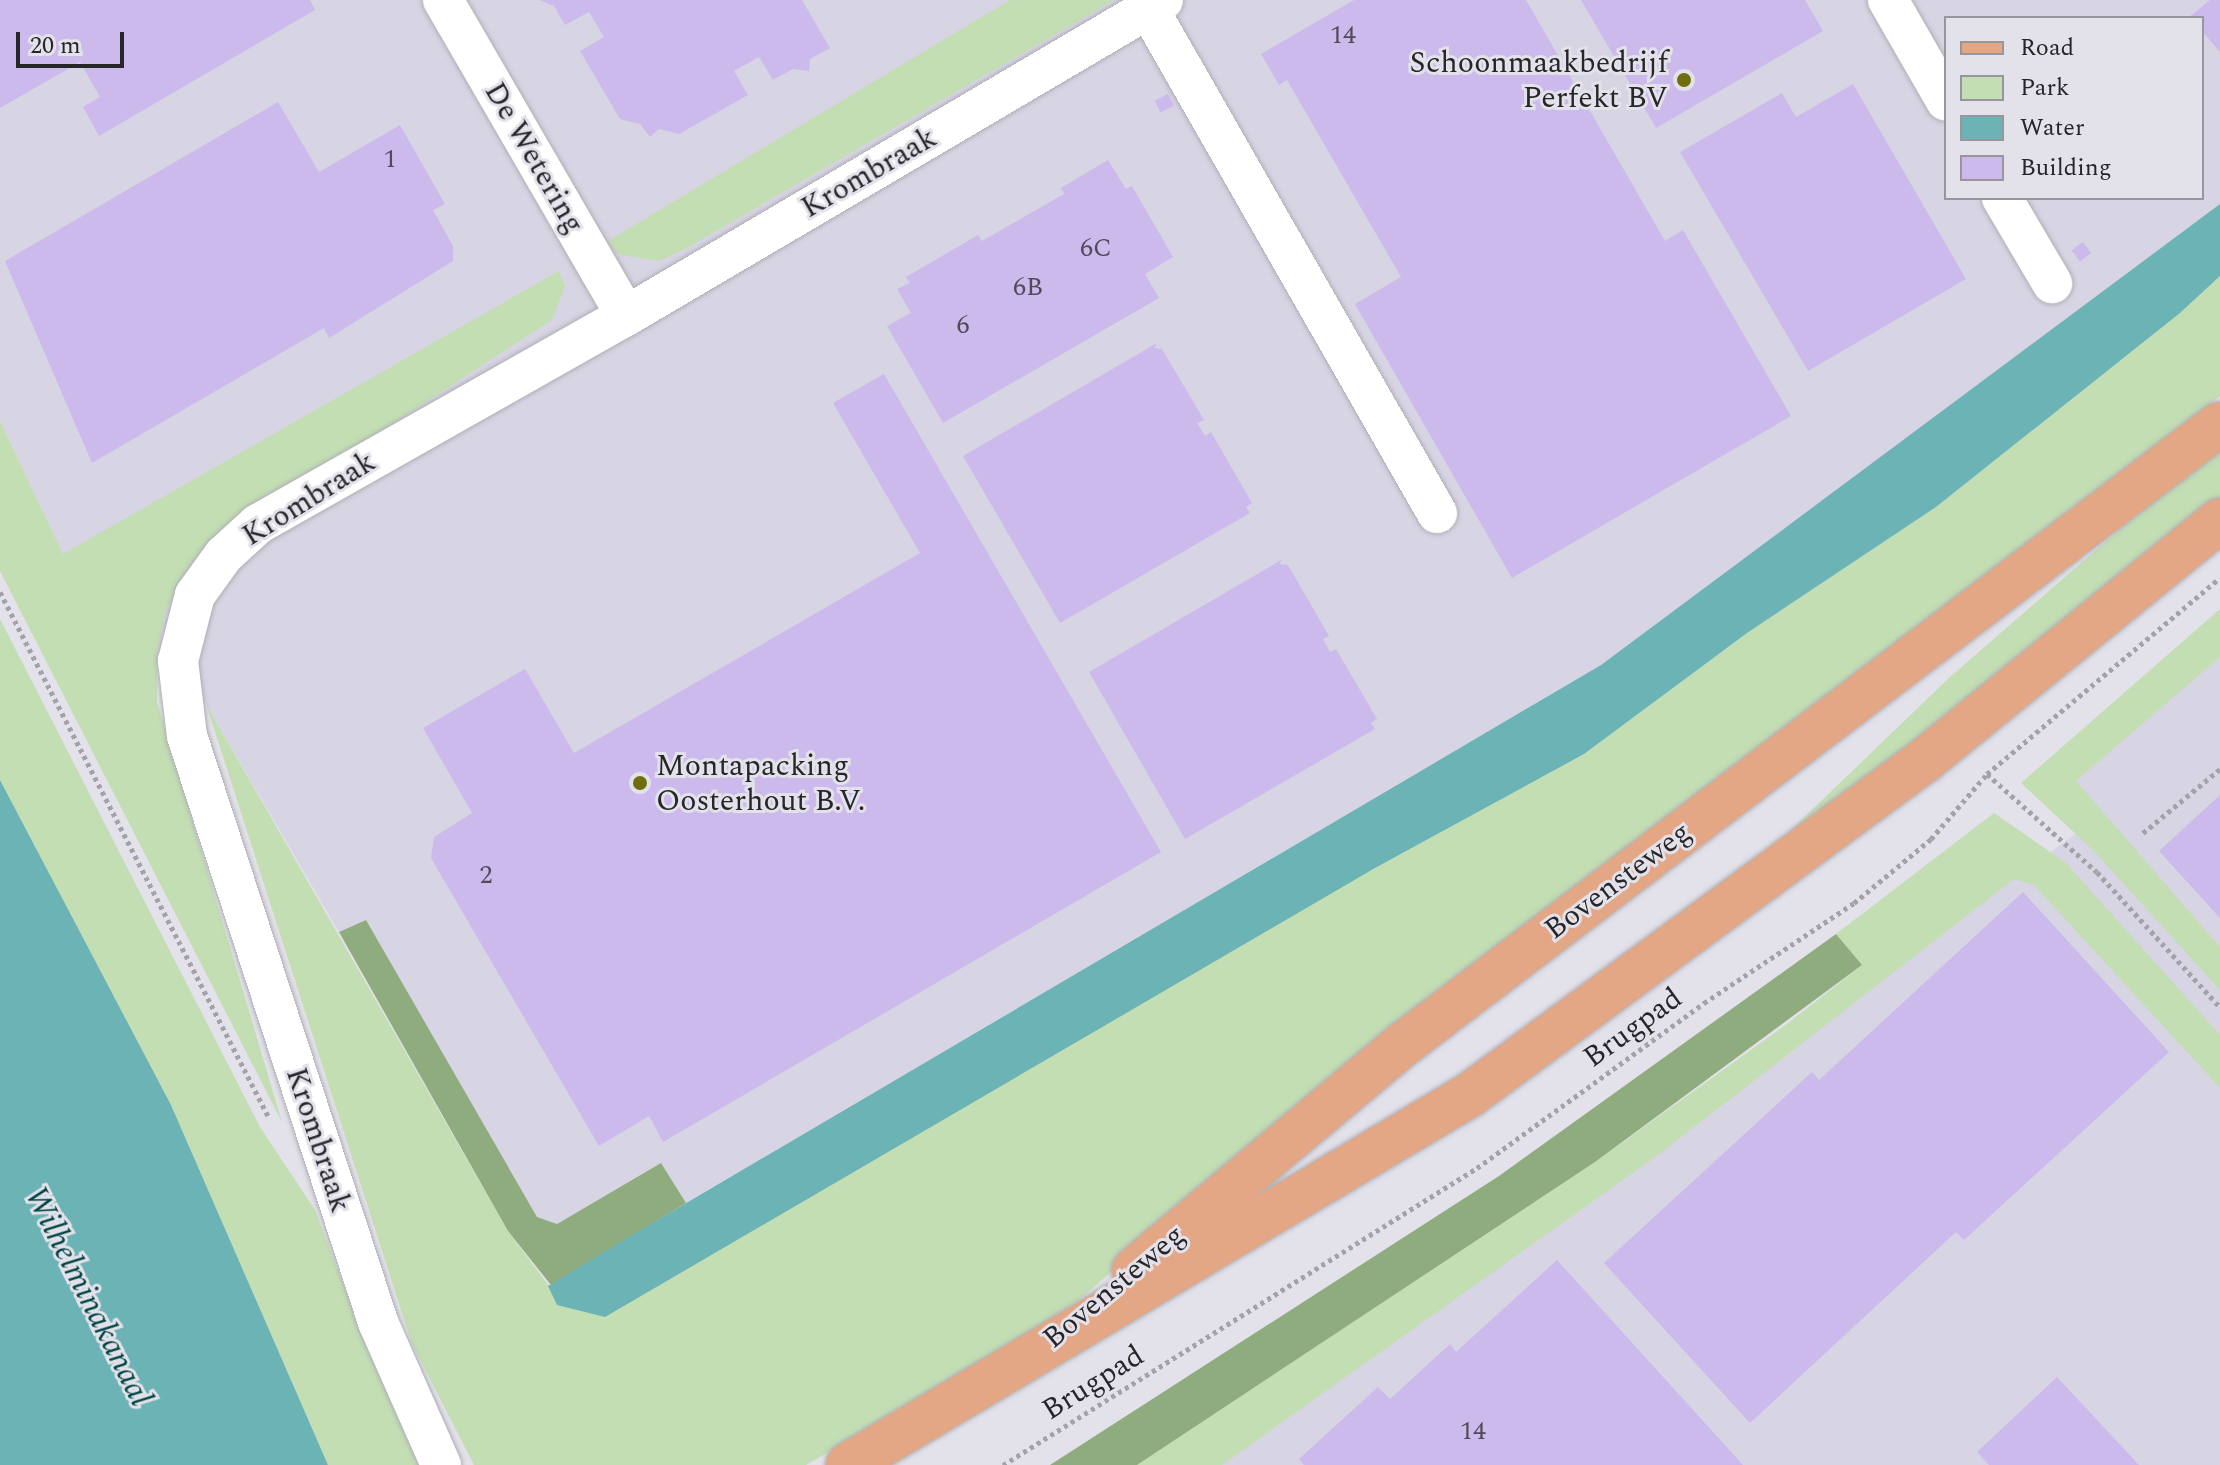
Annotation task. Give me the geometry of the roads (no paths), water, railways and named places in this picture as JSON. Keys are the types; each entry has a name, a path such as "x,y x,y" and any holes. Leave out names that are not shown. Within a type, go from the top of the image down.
{"main road":[{"name":"Bovensteweg","path":"1031,1357 1405,1043 2220,424"},
{"name":"Bovensteweg","path":"848,1465 1471,1094 1925,760 2220,520"}],"street":[{"name":"De Wetering","path":"443,0 626,316"},
{"path":"1888,0 1944,98"},
{"name":"Krombraak","path":"441,1465 378,1322 209,813 187,736 178,661 195,595 224,555 258,524 626,316 1156,4 1437,513"},
{"path":"2003,200 2052,283"}],"water":[{"path":"2220,204 2220,276 2180,313 1936,507 1747,633 1584,754 1375,868 605,1317 557,1305 548,1286 1601,665"},
{"name":"Wilhelminakanaal","path":"0,780 171,1105 328,1465 0,1465"}],"place":[{"name":"Schoonmaakbedrijf Perfekt BV","path":"1684,80"},
{"name":"Montapacking Oosterhout B.V.","path":"640,783"}]}
